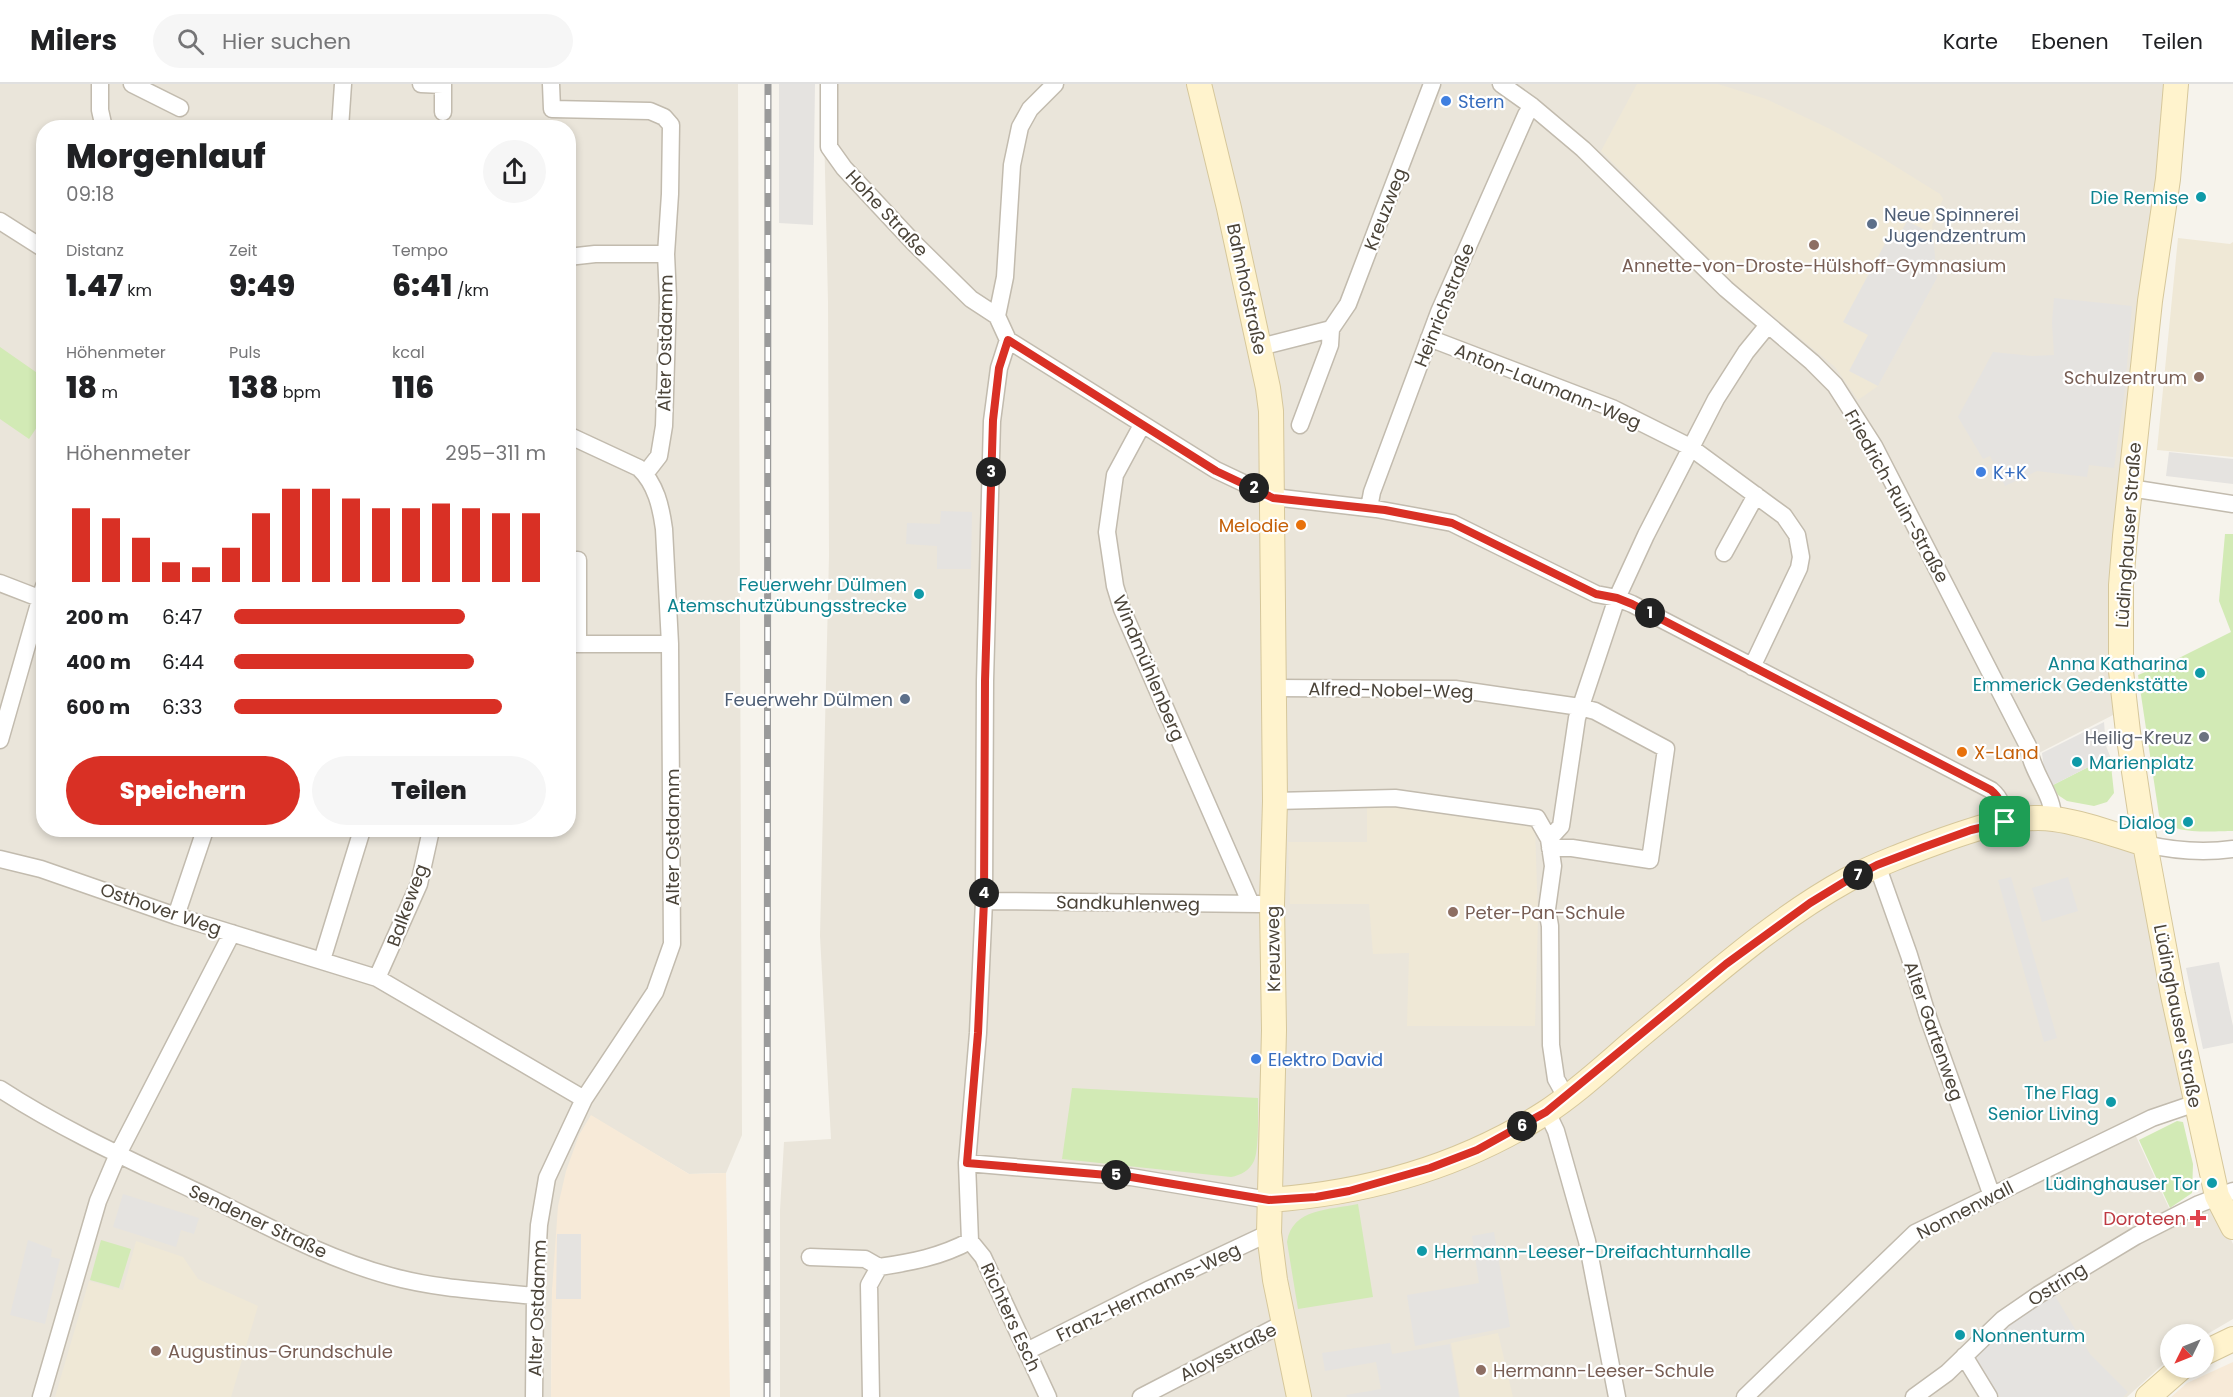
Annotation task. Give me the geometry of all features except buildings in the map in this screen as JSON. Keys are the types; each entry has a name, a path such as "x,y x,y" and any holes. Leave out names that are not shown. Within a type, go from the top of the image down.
{"street":[{"path":"100,84 102,120"},
{"path":"132,84 180,108"},
{"path":"341,120 343,84"},
{"path":"421,84 443,85 443,112"},
{"name":"Alter Ostdamm","path":"534,1397 535,1296 539,1225 547,1178 584,1099 655,992 672,944 670,644 664,529 662,510 656,493 645,474 659,456 664,426 668,298 666,254 671,125 664,117 650,111 552,109 551,84"},
{"name":"Hohe Straße","path":"829,84 829,147 844,168 914,243 971,299 997,316"},
{"path":"1055,84 1030,109 1020,127 1012,165 1005,277 997,316 1008,340 1216,471 1273,498 1370,508 1452,523 1596,594 1632,604 1991,790 1998,795 2005,822"},
{"name":"Bahnhofstraße","path":"1199,84 1260,347 1271,411 1273,498"},
{"name":"Kreuzweg","path":"1300,425 1330,345 1331,329 1348,304 1432,84"},
{"name":"Friedrich-Ruin-Straße","path":"1501,84 1583,148 1726,290 1825,374 1851,409 1874,446 2028,746 2031,762 2051,801 2053,819"},
{"name":"Lüdinghauser Straße","path":"2176,84 2168,179 2150,301 2130,488 2121,585 2121,671 2127,732 2173,995 2196,1103 2233,1227"},
{"name":"Heinrichstraße","path":"1370,508 1372,492 1429,338 1526,115 1532,106"},
{"path":"0,221 36,244"},
{"name":"Alter Ostdamm","path":"576,256 666,254"},
{"path":"1550,844 1561,826 1580,706 1617,598 1690,447 1736,367 1768,325"},
{"path":"1260,347 1331,329"},
{"name":"Anton-Laumann-Weg","path":"1429,338 1612,408 1690,447 1784,516 1797,535 1801,557 1797,577 1752,667"},
{"path":"810,1257 865,1259 879,1267 910,1263 950,1252 970,1240 967,1163 978,1033 984,901 985,681 993,420 999,368 1008,340"},
{"name":"Windmühlenberg","path":"1142,425 1115,475 1107,532 1115,586 1122,609 1261,904"},
{"path":"576,439 632,464 645,474"},
{"path":"2130,488 2233,504"},
{"path":"1724,553 1756,495"},
{"name":"Kreuzweg","path":"1273,498 1275,801 1261,904 1274,1030 1269,1233 1299,1397"},
{"path":"0,583 36,593"},
{"path":"0,740 36,616"},
{"path":"576,644 670,644"},
{"name":"Alfred-Nobel-Weg","path":"1273,688 1455,689 1580,706 1595,711 1666,749 1650,860 1550,844"},
{"path":"1275,801 1395,798 1537,818 1550,844 1553,866 1547,909 1550,926 1551,1045 1556,1079 1566,1097"},
{"path":"967,1163 1131,1177 1269,1200 1316,1197 1349,1191 1430,1168 1477,1150 1546,1112 1772,929 1837,886 1877,865 1971,830 2033,818 2053,819 2145,844 2177,850 2203,852 2233,849"},
{"path":"176,916 203,837"},
{"path":"322,960 360,837"},
{"name":"Balkeweg","path":"378,978 419,884 429,837"},
{"name":"Osthover Weg","path":"0,859 75,880 176,916 378,978 584,1099"},
{"name":"Alter Gartenweg","path":"1877,865 1931,1027 1992,1196"},
{"name":"Sandkuhlenweg","path":"984,901 1261,904"},
{"path":"41,1397 90,1227 118,1154 232,933"},
{"name":"Sendener Straße","path":"0,1089 60,1126 310,1246 355,1265 393,1277 446,1287 535,1296"},
{"name":"Nonnenwall","path":"1745,1397 1915,1233 2152,1118 2196,1103"},
{"path":"1546,1112 1556,1131 1587,1241 1617,1397"},
{"name":"Ostring","path":"1914,1397 1947,1373 2003,1319 2038,1295 2136,1236 2225,1194"},
{"name":"Franz-Hermanns-Weg","path":"1027,1352 1150,1289 1269,1233"},
{"name":"Richters Esch","path":"970,1240 983,1257 1048,1397"},
{"path":"871,1397 869,1285 879,1267"},
{"name":"Aloysstraße","path":"1141,1397 1284,1323"},
{"path":"2214,1348 2233,1339"},
{"path":"1964,1356 1989,1397"},
{"path":"2148,1397 2170,1378"}],"shaded area":[{"path":"0,84 738,84 742,1135 726,1173 689,1174 591,1116 552,1291 551,1397 0,1397"},
{"path":"779,84 815,84 813,225 779,223"},
{"path":"823,84 2168,84 2117,713 2027,759 2057,828 2144,849 2191,1106 2134,1132 2174,1219 2212,1199 2233,1244 2233,1319 2214,1330 2214,1324 2160,1324 2160,1367 2127,1397 780,1397 780,1210 784,1142 831,1139 820,936 829,556 828,302"},
{"name":"Annette-von-Droste-Hülshoff-Gymnasium","path":"1637,84 1718,84 1766,99 1828,128 1940,194 1943,199 1932,225 1937,278 1878,386 1858,400 1835,367 1737,286 1601,151"},
{"path":"1907,221 1933,234 1937,278 1878,386 1849,371 1868,335 1843,322 1888,238 1896,241"},
{"name":"Schulzentrum","path":"2178,238 2230,244 2233,242 2233,457 2157,450"},
{"path":"2054,298 2132,306 2125,388 2114,468 2089,465 2087,477 2037,471 2005,486 1990,456 1983,459 1958,417 1993,352 2032,356 2054,355 2052,322"},
{"path":"2169,452 2233,459 2233,484 2166,476"},
{"path":"941,511 972,512 971,569 937,569 937,546 906,544 907,523 940,524"},
{"path":"2104,722 2106,746 2110,756 2053,785 2044,769 2042,753"},
{"name":"Peter-Pan-Schule","path":"1413,804 1535,825 1538,919 1535,1026 1407,1026 1409,953 1373,954 1369,904 1290,904 1288,842 1367,842 1367,805"},
{"path":"2011,877 2057,1038 2044,1042 1998,880"},
{"path":"2068,877 2078,911 2042,922 2032,888"},
{"path":"2219,962 2233,1026 2233,1043 2203,1049 2186,968"},
{"path":"591,1115 689,1174 726,1173 730,1397 551,1397 552,1291 558,1206 566,1171 579,1135"},
{"path":"123,1194 199,1218 194,1234 181,1230 176,1247 113,1227"},
{"path":"1494,1232 1510,1327 1415,1346 1407,1295 1479,1283 1472,1236"},
{"path":"557,1234 581,1234 581,1299 556,1299"},
{"path":"28,1240 52,1249 51,1257 60,1259 45,1324 10,1315"},
{"name":"Augustinus-Grundschule","path":"136,1241 183,1257 198,1279 258,1306 231,1397 55,1397 89,1281 123,1290"},
{"path":"2054,1294 2090,1354 2128,1392 2123,1397 2000,1397 1976,1358 2012,1323"},
{"name":"Hermann-Leeser-Schule","path":"1498,1333 1513,1397 1460,1397 1451,1343"},
{"path":"1390,1343 1392,1354 1450,1344 1459,1397 1347,1397 1346,1395 1381,1389 1376,1362 1325,1371 1322,1353"},
{"path":"2233,1362 2233,1397 2171,1397 2187,1383 2198,1378 2214,1378 2214,1371"}],"green space":[{"path":"0,347 36,372 36,428 29,439 0,419"},
{"path":"2225,534 2233,534 2233,831 2192,831 2171,826 2163,822 2159,815 2138,675 2171,662 2231,632 2219,601"},
{"path":"2110,756 2114,793 2107,802 2094,806 2067,801 2058,795 2053,785"},
{"path":"1072,1088 1258,1098 1256,1156 1250,1167 1231,1177 1062,1159"},
{"path":"2177,1121 2183,1122 2193,1164 2192,1193 2170,1208 2139,1140"},
{"path":"1358,1204 1373,1297 1298,1309 1287,1242 1290,1231 1296,1223 1314,1212"},
{"path":"101,1240 131,1249 119,1288 90,1280"}],"railway":[{"path":"767,1397 768,84"}],"place":[{"name":"Stern","path":"1446,101"},
{"name":"Die Remise","path":"2201,197"},
{"name":"Neue Spinnerei Jugendzentrum","path":"1872,224"},
{"name":"Annette-von-Droste-Hülshoff-Gymnasium","path":"1814,245"},
{"name":"Schulzentrum","path":"2199,377"},
{"name":"K+K","path":"1981,472"},
{"name":"Melodie","path":"1301,525"},
{"name":"Feuerwehr Dülmen Atemschutzübungsstrecke","path":"919,594"},
{"name":"Anna Katharina Emmerick Gedenkstätte","path":"2200,673"},
{"name":"Feuerwehr Dülmen","path":"905,699"},
{"name":"Heilig-Kreuz","path":"2204,737"},
{"name":"X-Land","path":"1962,752"},
{"name":"Marienplatz","path":"2077,762"},
{"name":"Dialog","path":"2188,822"},
{"name":"Peter-Pan-Schule","path":"1453,912"},
{"name":"Elektro David","path":"1256,1059"},
{"name":"The Flag Senior Living","path":"2111,1102"},
{"name":"Lüdinghauser Tor","path":"2212,1183"},
{"name":"Doroteen","path":"2198,1218"},
{"name":"Hermann-Leeser-Dreifachturnhalle","path":"1422,1251"},
{"name":"Nonnenturm","path":"1960,1335"},
{"name":"Augustinus-Grundschule","path":"156,1351"},
{"name":"Hermann-Leeser-Schule","path":"1481,1370"}],"route":[{"path":"1008,340 1216,471 1273,498 1385,510 1452,523 1596,594 1632,604 1991,790 1998,795 2005,822 1971,830 1924,847 1877,865 1846,881 1772,929 1726,964 1546,1112 1508,1135 1477,1150 1430,1168 1349,1191 1316,1197 1269,1200 1131,1177 967,1163 978,1033 984,901 985,681 993,420 999,368 1008,340"}]}
